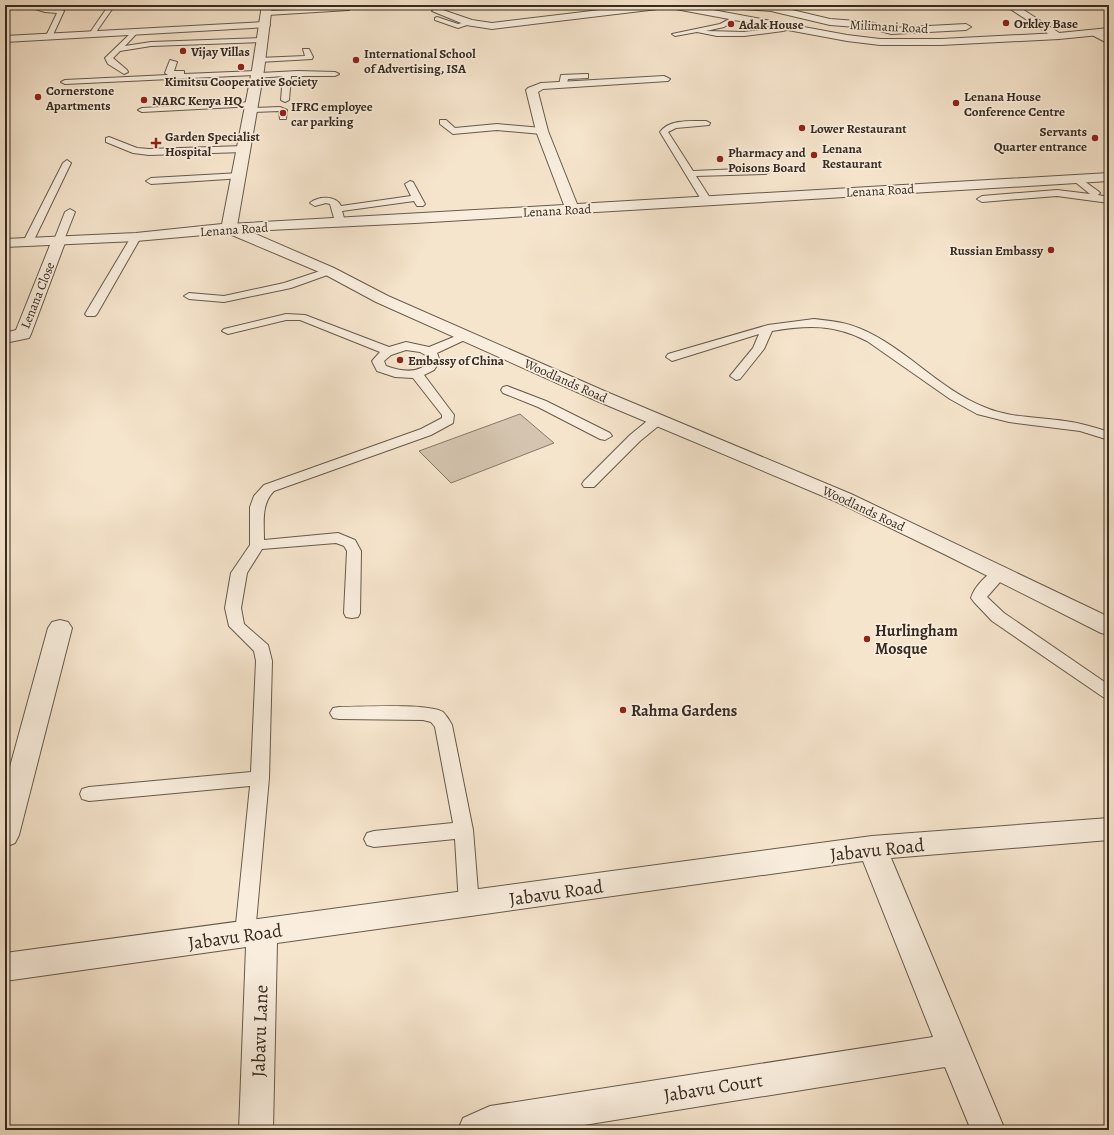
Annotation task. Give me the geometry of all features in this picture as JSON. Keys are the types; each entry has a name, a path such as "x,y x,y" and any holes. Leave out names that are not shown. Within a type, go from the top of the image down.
{"street":[{"path":"437,15 470,23 492,26 666,5"},
{"name":"Milimani Road","path":"670,5 847,38 880,42 941,42 1059,36 1109,31"},
{"path":"730,5 766,8 830,22 870,25 890,31 966,27"},
{"path":"1009,5 1059,36"},
{"path":"548,9 560,18"},
{"path":"768,23 792,13"},
{"path":"5,39 135,32 266,14 240,176 229,228"},
{"path":"1096,33 1109,41"},
{"path":"572,210 542,131 532,90 541,86 664,79"},
{"name":"Lenana Road","path":"5,244 136,237 339,216 572,210 856,191 1109,177"},
{"name":"Woodlands Road","path":"229,228 329,271 382,299 465,336 658,420 844,498 1000,573 1109,628"},
{"name":"Lenana Close","path":"5,338 22,334 59,240"},
{"path":"5,835 60,628"},
{"name":"Jabavu Road","path":"5,967 872,848 1109,829"},
{"path":"872,848 900,912 953,1050 988,1130"},
{"name":"Jabavu Lane","path":"254,933 256,1130"},
{"name":"Jabavu Court","path":"475,1130 490,1123 953,1050"}],"lane":[{"path":"25,5 45,10 61,11 50,36"},
{"path":"92,34 112,5"},
{"path":"266,14 287,9 344,10 347,9 347,5"},
{"path":"675,34 700,31 722,26 737,18"},
{"path":"700,31 710,34 773,31 791,28"},
{"path":"124,72 111,62 110,58 112,54 119,49 135,32"},
{"path":"119,49 151,44 263,40"},
{"path":"256,73 307,58 309,57 306,51"},
{"path":"174,62 170,73 335,74"},
{"path":"65,82 256,73 294,65"},
{"path":"285,100 287,74"},
{"path":"563,85 564,77 584,76"},
{"path":"151,87 181,85"},
{"path":"142,110 251,107 280,108 283,110 283,117"},
{"path":"443,122 453,132 497,127 542,131"},
{"path":"706,123 679,125 664,130 664,132 707,201"},
{"path":"109,140 136,151 148,152 244,149"},
{"path":"28,242 67,164"},
{"path":"690,174 766,171"},
{"path":"151,181 240,176"},
{"path":"1077,179 1095,194 1092,197"},
{"path":"315,203 326,199 336,204 339,216 419,201 410,184"},
{"path":"982,199 1057,193 1109,200"},
{"path":"59,240 70,212"},
{"path":"91,314 136,237"},
{"path":"189,296 224,298 287,286 329,271"},
{"path":"228,331 286,317 301,317 388,351"},
{"path":"672,357 768,328 820,322 844,325 858,331 894,354 967,404 991,415 1081,428 1109,436"},
{"path":"736,376 758,349 768,328"},
{"path":"430,351 465,336"},
{"path":"406,346 420,347 430,351 435,356 436,361 429,369 417,374 402,376 389,374 381,368 378,361 383,354 388,351 406,346"},
{"path":"254,933 264,661 262,649 237,626 233,608 239,573 256,544 257,507 261,496 269,488 426,432 440,426 448,420 448,415 417,374"},
{"path":"507,390 542,404 605,436"},
{"path":"589,484 635,438 658,420"},
{"path":"256,544 338,538 350,543 354,552 352,613"},
{"path":"1000,573 980,593 979,598 982,603 998,617 1109,693"},
{"path":"339,713 423,714 436,717 443,725 464,830 469,904"},
{"path":"89,794 260,778"},
{"path":"374,839 464,830"}],"shaded area":[{"path":"520,414 554,443 451,483 419,451"}],"place":[{"name":"Orkley Base","path":"1006,23"},
{"name":"Adak House","path":"731,24"},
{"name":"Vijay Villas","path":"183,51"},
{"name":"International School of Advertising, ISA","path":"356,60"},
{"name":"Kimitsu Cooperative Society","path":"241,67"},
{"name":"Cornerstone Apartments","path":"38,97"},
{"name":"NARC Kenya HQ","path":"144,100"},
{"name":"Lenana House Conference Centre","path":"956,103"},
{"name":"IFRC employee car parking","path":"283,113"},
{"name":"Lower Restaurant","path":"802,128"},
{"name":"Servants Quarter entrance","path":"1095,138"},
{"name":"Garden Specialist Hospital","path":"156,143"},
{"name":"Lenana Restaurant","path":"814,155"},
{"name":"Pharmacy and Poisons Board","path":"720,159"},
{"name":"Russian Embassy","path":"1051,250"},
{"name":"Embassy of China","path":"400,360"},
{"name":"Hurlingham Mosque","path":"867,639"},
{"name":"Rahma Gardens","path":"623,710"}]}
